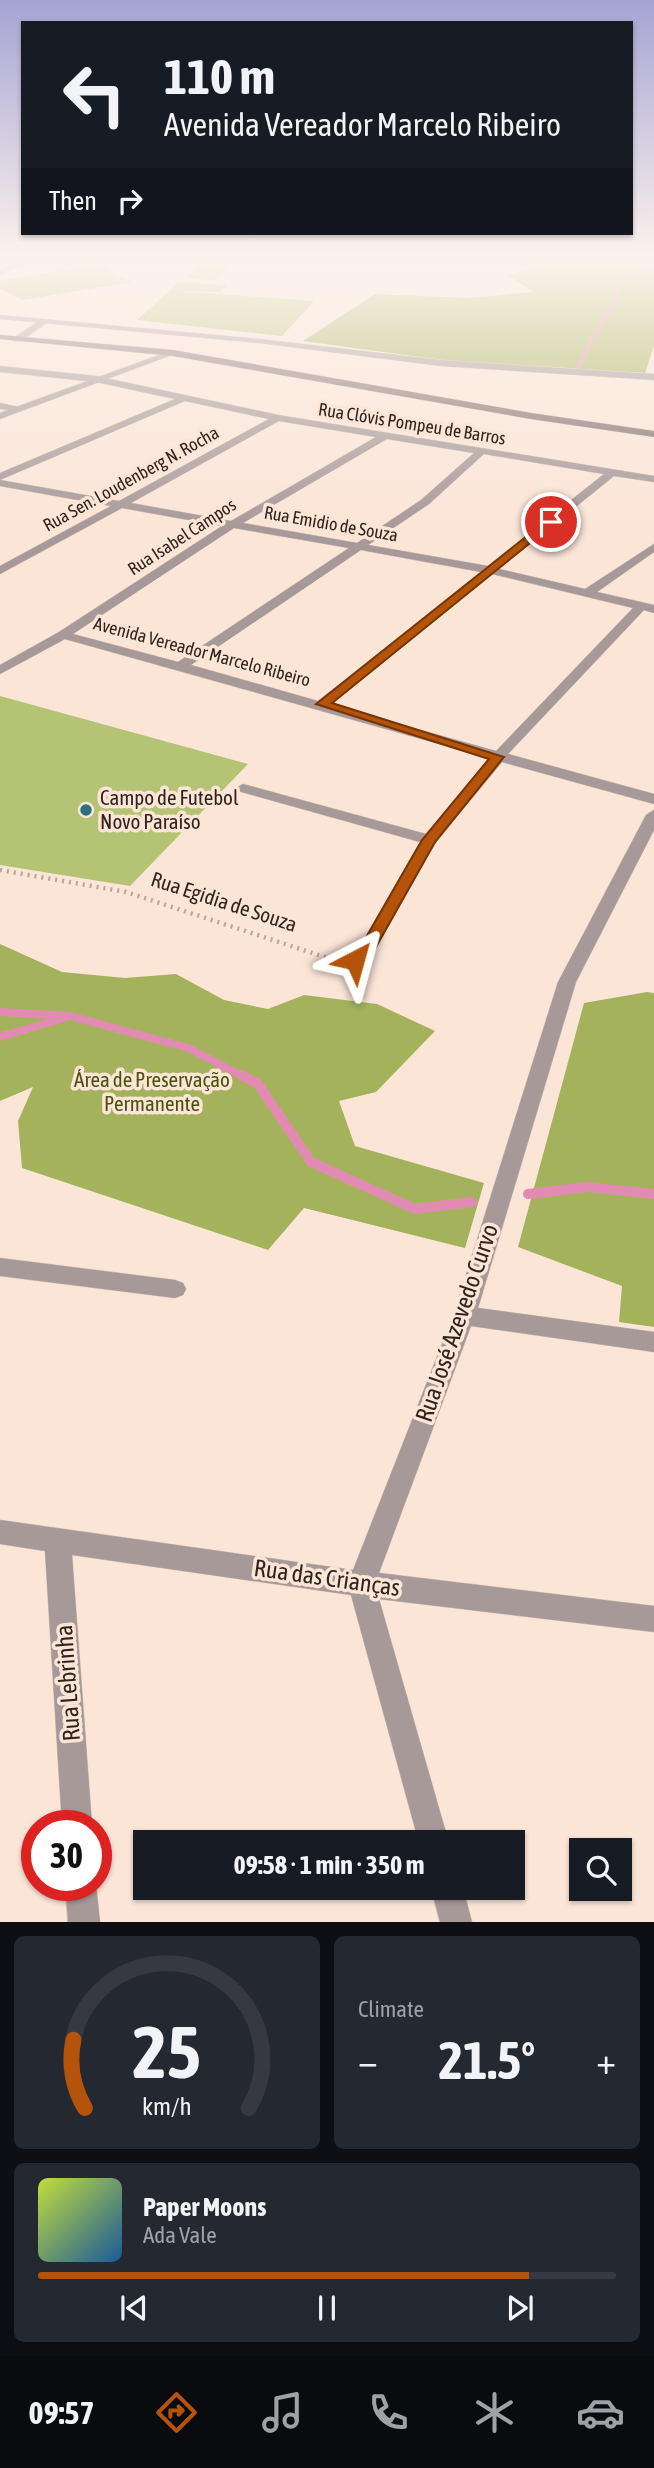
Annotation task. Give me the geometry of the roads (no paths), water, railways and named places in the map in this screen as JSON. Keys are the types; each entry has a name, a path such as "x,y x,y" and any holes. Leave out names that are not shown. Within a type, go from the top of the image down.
{"main road":[{"path":"125,349 173,353 531,416 654,434"}],"street":[{"path":"323,349 441,363 654,377"},
{"path":"0,416 173,353"},
{"name":"Rua Clóvis Pompeu de Barros","path":"0,369 96,379 278,418 654,479"},
{"path":"0,477 182,399"},
{"path":"0,406 19,408"},
{"name":"Rua Sen. Loudenberg N. Rocha","path":"0,571 278,418"},
{"name":"Rua Isabel Campos","path":"0,670 63,635 231,524 384,436"},
{"path":"181,666 425,502 482,451"},
{"path":"323,704 611,473"},
{"name":"Rua Emidio de Souza","path":"0,483 490,570 647,607"},
{"path":"587,593 654,547"},
{"path":"355,960 366,951 429,840 498,757 647,607"},
{"name":"Avenida Vereador Marcelo Ribeiro","path":"63,635 323,704 498,757 654,799"},
{"path":"243,788 429,840"},
{"name":"Rua José Azevedo Curvo","path":"361,1584 464,1316 567,982 654,815"},
{"path":"0,1267 174,1289"},
{"path":"464,1316 654,1342"},
{"name":"Rua das Crianças","path":"0,1532 361,1584 654,1619"},
{"name":"Rua Lebrinha","path":"58,1541 76,1810"},
{"path":"361,1584 430,1830"},
{"path":"450,1900 456,1922"},
{"path":"82,1901 83,1922"}],"waterway":[{"path":"577,371 587,349"},
{"path":"0,1012 70,1016 188,1048 244,1077"},
{"path":"0,1037 64,1018"},
{"path":"241,1075 258,1084 311,1162 415,1209 472,1202"},
{"path":"528,1194 587,1187 654,1194"}],"place":[{"name":"Campo de Futebol Novo Paraíso","path":"86,810"}],"park label":[{"name":"Área de Preservação Permanente","path":"152,1092"}]}
